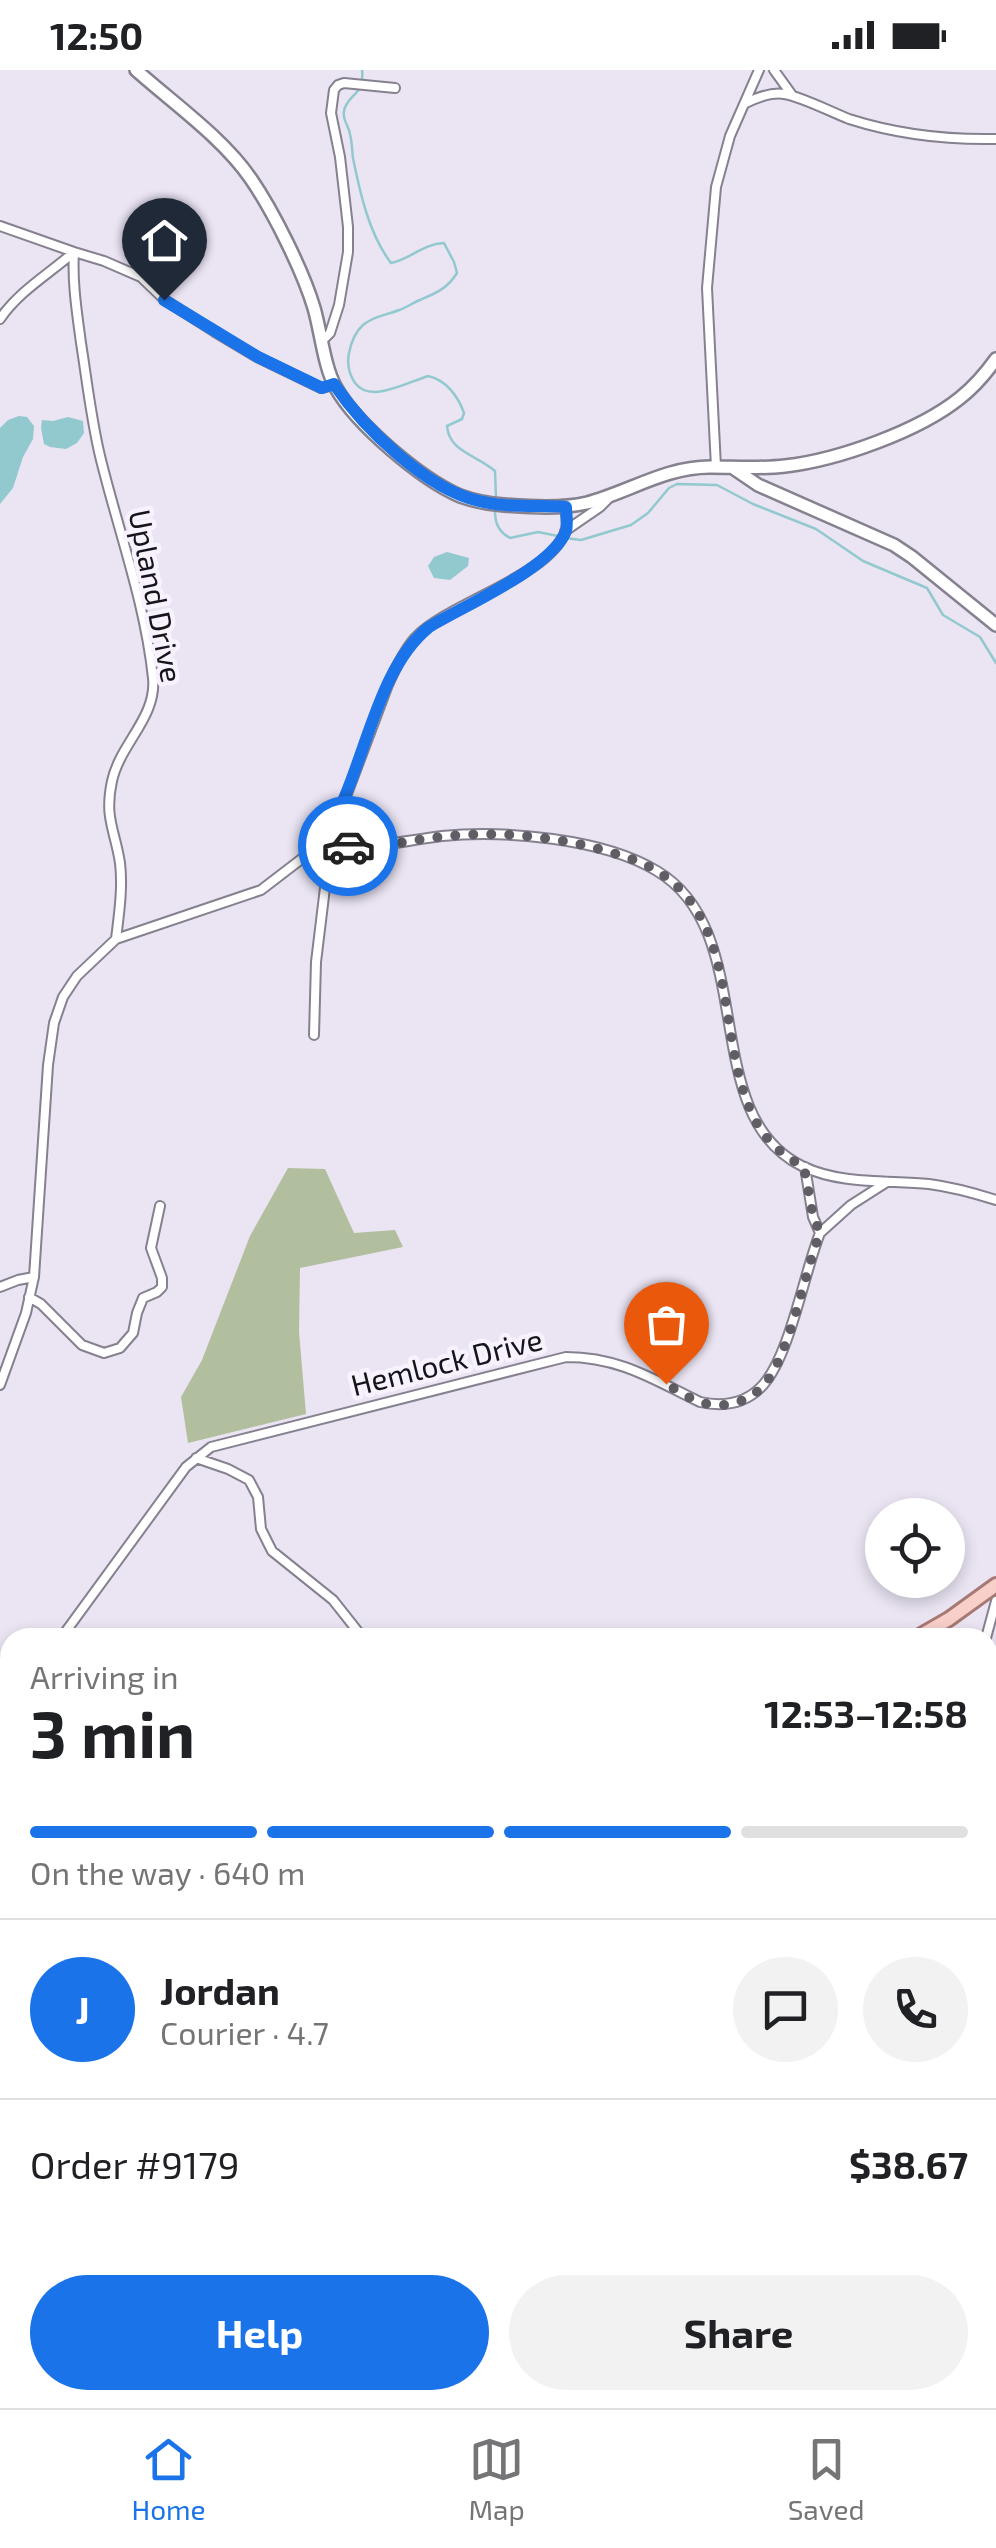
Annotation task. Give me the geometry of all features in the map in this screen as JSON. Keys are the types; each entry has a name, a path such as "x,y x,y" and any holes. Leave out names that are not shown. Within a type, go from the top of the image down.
{"main road":[{"path":"136,70 224,148 251,179 308,289 334,384 350,408 399,454 464,497 502,505 566,507 674,471 782,466 840,454 930,418 960,399 996,359"},
{"path":"733,468 758,485 894,546 996,625"},
{"path":"933,1628 996,1585"}],"street":[{"path":"716,467 707,288 716,187 730,136 759,70"},
{"path":"774,70 792,96"},
{"path":"322,341 330,333 339,306 348,252 340,156 331,113 334,90 338,85 360,84 395,88"},
{"path":"746,103 779,93 886,128 934,137 996,138"},
{"path":"0,226 141,277 164,300 258,357 322,388 334,384"},
{"path":"0,319 74,252"},
{"name":"Upland Drive","path":"74,252 93,423 128,550 154,689 153,700 118,761 111,783 108,816 121,879 116,939"},
{"path":"0,1384 26,1313 34,1277 48,1065 54,1024 70,986 116,939 260,890 308,854 341,810 396,666 416,638 530,569 614,494"},
{"path":"562,537 566,507"},
{"path":"323,839 370,847 444,836 518,835 636,860 665,876 697,910 710,939 751,1110 770,1142 804,1167 830,1175 950,1187 996,1200"},
{"path":"314,1035 316,962 328,862 323,839"},
{"path":"804,1167 820,1233 831,1220 887,1182"},
{"path":"30,1296 82,1345 104,1353 120,1348 133,1332 143,1298 162,1286 152,1248 160,1206"},
{"name":"Hemlock Drive","path":"67,1628 186,1467 211,1447 566,1356 628,1366 700,1402 724,1406 750,1396 763,1386 778,1360 820,1233"},
{"path":"0,1288 34,1277"},
{"path":"196,1458 249,1480 258,1497 261,1529 272,1552 333,1600 355,1628"},
{"path":"989,1628 996,1601"}],"green space":[{"path":"288,1168 325,1169 354,1233 395,1230 403,1247 300,1268 299,1332 306,1414 188,1443 181,1397 202,1360 250,1236"}],"water":[{"path":"19,416 27,417 34,426 33,439 13,488 0,504 0,428"},
{"path":"68,417 83,421 84,433 77,443 66,449 44,444 42,420"},
{"path":"447,552 469,558 468,566 450,580 434,578 428,566 434,557"}],"waterway":[{"path":"362,70 361,85 344,114 362,199 377,239 391,263 444,243 457,273 436,293 363,325 350,349 350,372 358,386 372,392 428,376 446,385 464,413 462,419 447,426 449,435 458,447 495,471 496,498"},
{"path":"565,538 581,540 631,525 677,484 717,485 816,529 863,561 927,588 943,615 980,637 996,663"},
{"path":"495,511 498,527 510,538 538,532 558,536"}],"way so far":[{"path":"348,846 493,834 560,841 618,854 653,868 678,887 697,910 710,939 751,1110 770,1142 804,1167 820,1233 790,1328 763,1386 724,1406 700,1402 666,1384"}],"route":[{"path":"164,300 258,357 322,388 334,384 366,427 448,490 487,503 566,507 566,531 548,554 503,586 429,627 396,666 341,810 323,839 348,846"}]}
